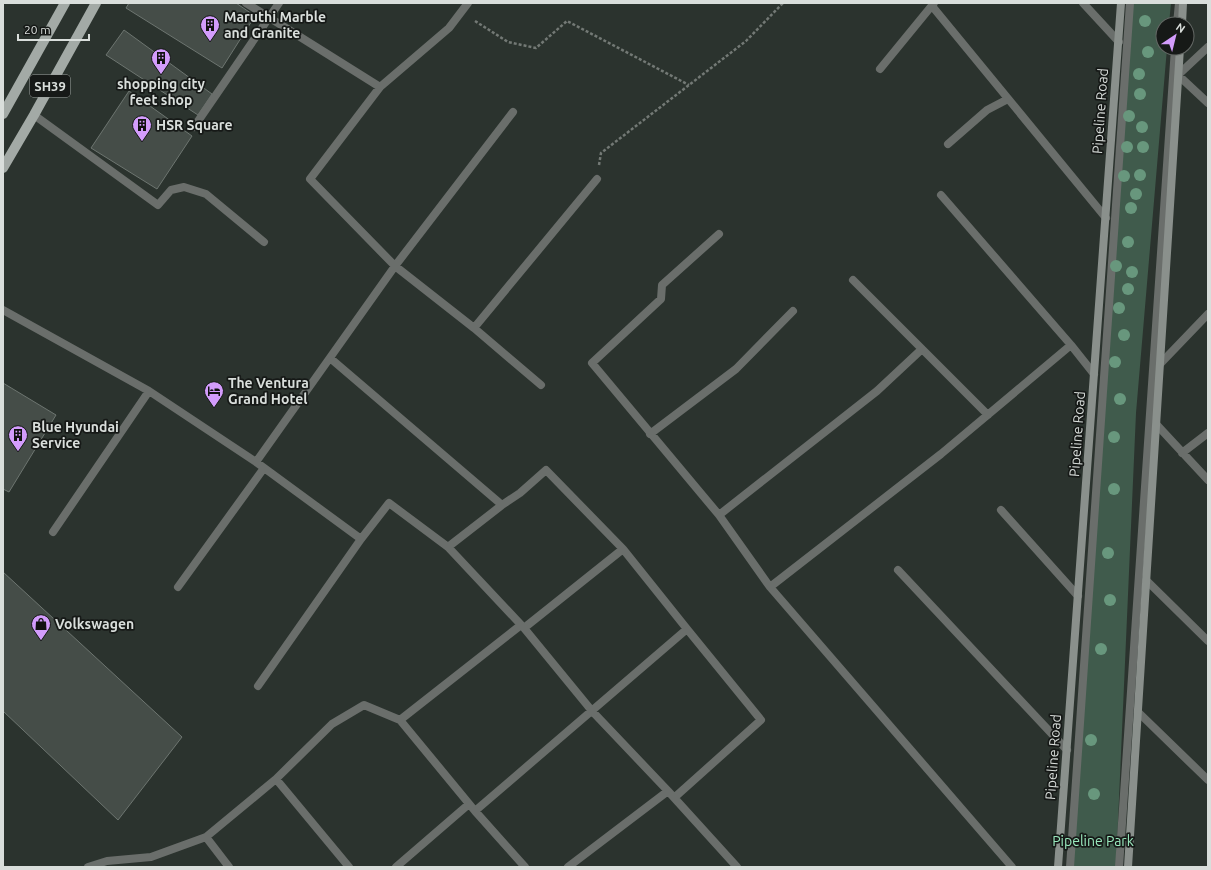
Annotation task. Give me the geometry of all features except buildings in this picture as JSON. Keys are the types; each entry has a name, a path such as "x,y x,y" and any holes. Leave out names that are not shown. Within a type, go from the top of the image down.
{"main road":[{"path":"3,114 65,3"},
{"name":"SH39","path":"3,168 96,3"},
{"name":"Pipeline Road","path":"1058,867 1121,3"},
{"path":"1182,16 1183,3"},
{"path":"1128,867 1179,56"}],"street":[{"path":"246,3 380,87"},
{"path":"194,127 279,3"},
{"path":"468,3 449,28 380,87 310,179 395,266 474,328 541,385"},
{"path":"1084,3 1119,42"},
{"path":"1070,867 1130,3"},
{"path":"1178,16 1179,3"},
{"path":"880,69 933,4 1008,99 1106,218"},
{"path":"1208,47 1178,75 1208,103"},
{"path":"1119,867 1175,56"},
{"path":"948,144 986,110 1008,99"},
{"path":"256,462 395,266 513,112"},
{"path":"34,115 158,205 170,190 184,188 206,194 264,242"},
{"path":"474,328 597,179"},
{"path":"941,195 1071,345 1094,374"},
{"path":"719,234 662,285 661,299 592,363 719,515 770,587 1012,867"},
{"path":"853,280 988,415"},
{"path":"3,310 149,390 256,462 361,540"},
{"path":"650,434 736,369 793,311"},
{"path":"1160,364 1208,314"},
{"path":"770,587 941,454 1071,345"},
{"path":"719,515 877,391 922,349"},
{"path":"330,358 502,505"},
{"path":"53,532 149,390"},
{"path":"1156,424 1208,480"},
{"path":"1182,453 1208,433"},
{"path":"178,587 264,468"},
{"path":"448,547 502,505 520,493 546,470 623,549 761,720 675,797"},
{"path":"258,686 389,502 448,547 522,627 592,711 675,797 737,867"},
{"path":"1000,510 1078,596"},
{"path":"400,720 623,549"},
{"path":"898,570 1067,750"},
{"path":"1146,580 1208,641"},
{"path":"475,811 687,629"},
{"path":"88,867 107,861 151,856 206,838 276,779 332,724 364,705 400,720 469,804 525,867"},
{"path":"1138,712 1208,780"},
{"path":"276,779 349,867"},
{"path":"568,867 668,791"},
{"path":"396,867 469,804"},
{"path":"206,838 229,867"}],"path":[{"path":"597,179 601,153 746,41 783,3"},
{"path":"462,12 508,42 536,48 567,22 689,85"}],"green space":[{"name":"Pipeline Park","path":"1128,3 1171,3 1170,16 1155,16 1155,56 1166,56 1136,413 1116,867 1068,867"}],"place":[{"name":"Maruthi Marble and Granite","path":"210,42"},
{"name":"shopping city feet shop","path":"161,75"},
{"name":"HSR Square","path":"142,142"},
{"name":"The Ventura Grand Hotel","path":"214,408"},
{"name":"Blue Hyundai Service","path":"18,452"},
{"name":"Volkswagen","path":"41,641"}]}
